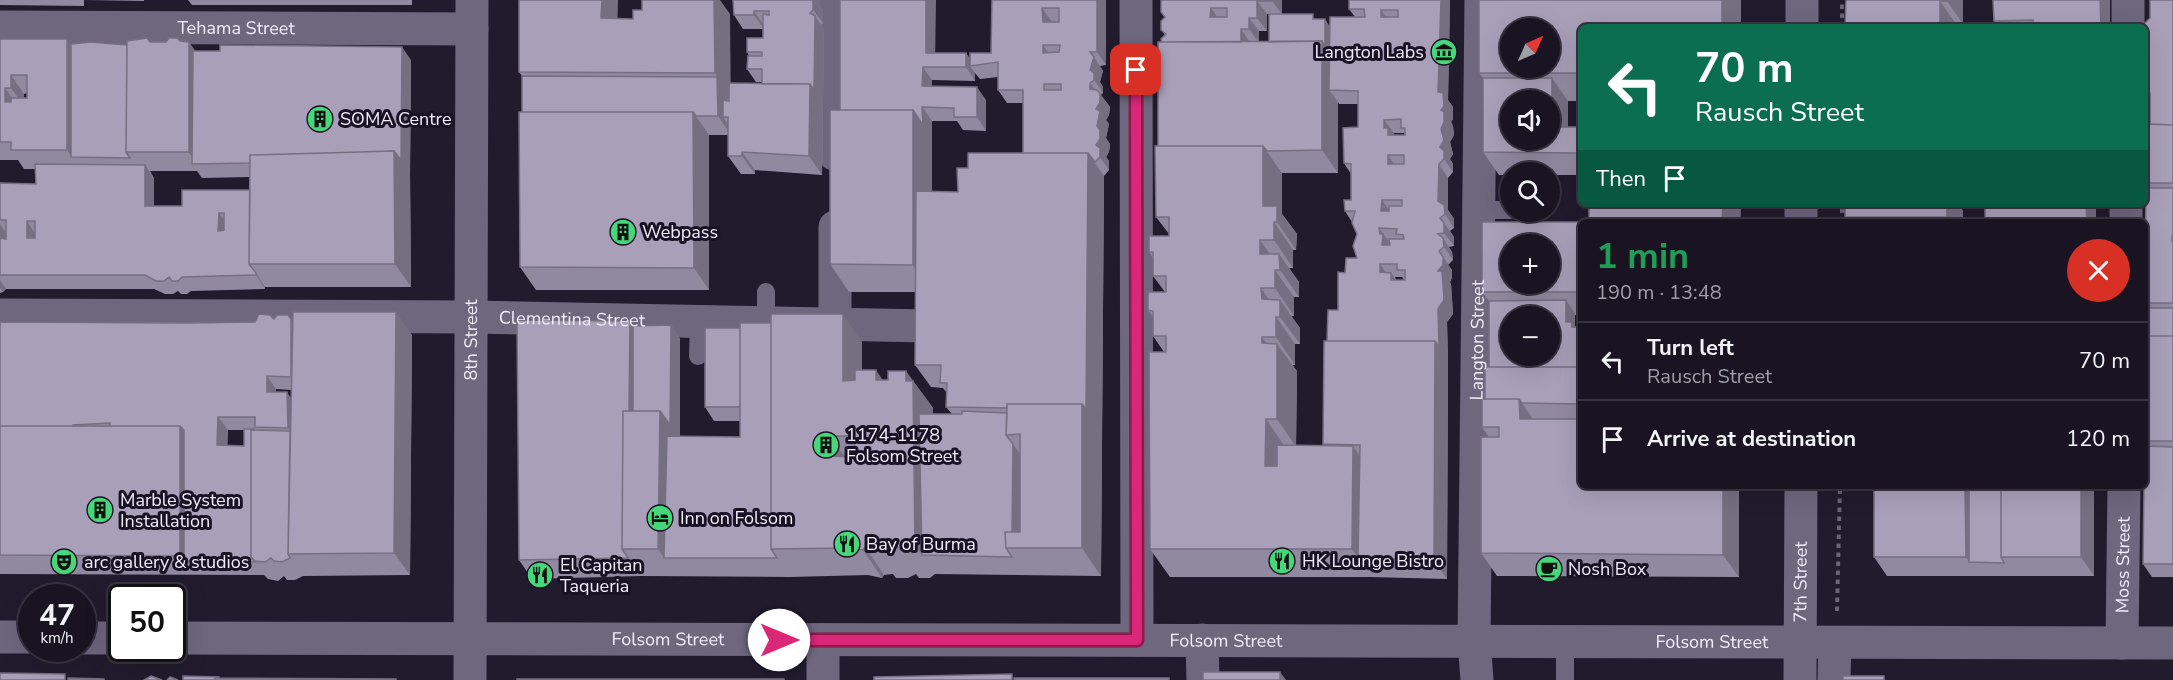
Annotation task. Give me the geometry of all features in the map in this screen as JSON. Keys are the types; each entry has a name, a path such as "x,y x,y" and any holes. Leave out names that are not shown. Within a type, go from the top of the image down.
{"street":[{"path":"833,0 836,325"},
{"path":"1136,0 1137,640"},
{"name":"Langton Street","path":"1477,680 1474,641 1495,210 1481,0"},
{"path":"1802,0 1802,24"},
{"path":"2128,0 2128,24"},
{"name":"Tehama Street","path":"0,27 472,14"},
{"name":"8th Street","path":"470,680 472,14"},
{"name":"Clementina Street","path":"0,315 471,317 699,322 766,307 836,325 928,326"},
{"name":"7th Street","path":"1800,680 1801,489"},
{"name":"Moss Street","path":"2122,643 2124,489"},
{"path":"0,637 18,637"},
{"name":"Folsom Street","path":"186,638 2173,643"},
{"path":"823,640 823,680"},
{"path":"1202,640 1203,680"},
{"path":"1834,680 1835,643"}],"lane":[{"path":"698,356 699,322"},
{"path":"1565,642 1565,680"}],"path":[{"path":"1842,0 1842,24"},
{"path":"1839,582 1840,489"}],"building":[{"path":"519,0 602,0 601,18 633,19 633,10 642,10 642,0 714,0 715,73 519,72"},
{"path":"733,0 813,0 813,10 810,13 815,16 814,90 810,84 762,84 762,69 747,69 748,56 762,56 762,52 747,52 747,38 763,38 763,14 769,15 769,11 754,11 754,15 734,15"},
{"path":"840,0 926,0 926,53 966,53 966,67 923,67 922,86 977,87 977,117 954,117 954,108 922,107 923,125 913,110 840,110"},
{"path":"992,0 1097,0 1097,52 1090,52 1094,57 1090,70 1094,73 1094,80 1090,83 1090,89 1097,90 1100,94 1100,102 1096,109 1100,111 1097,126 1100,130 1100,139 1096,145 1100,148 1100,157 1095,162 1088,153 1023,153 1023,90 998,90 998,62 970,66 970,53 991,53","holes":["1042,8 1059,8 1059,22 1043,22","1043,45 1060,45 1059,52 1043,53","1044,84 1061,84 1061,90 1044,90"]},
{"path":"1272,0 1257,1 1257,18 1249,18 1249,29 1241,29 1241,42 1162,42 1161,39 1166,34 1161,30 1161,21 1165,17 1161,12 1161,1","holes":["1211,8 1227,8 1227,17 1210,17"]},
{"path":"1349,0 1441,0 1438,92 1443,93 1444,106 1441,110 1444,112 1444,122 1441,129 1444,140 1440,147 1444,151 1444,159 1439,164 1438,201 1444,205 1445,214 1440,218 1444,223 1444,233 1438,234 1443,238 1444,247 1439,251 1443,257 1443,265 1438,271 1442,271 1444,300 1438,309 1439,347 1435,341 1327,341 1328,310 1338,310 1338,272 1345,273 1346,258 1357,258 1353,246 1357,234 1352,223 1355,211 1345,211 1344,200 1351,200 1351,164 1344,163 1343,128 1358,127 1358,91 1329,90 1330,17 1365,17 1364,9 1349,9","holes":["1381,10 1398,10 1398,17 1381,17","1401,119 1401,128 1405,128 1405,135 1388,135 1388,128 1384,128 1384,120","1388,155 1404,155 1404,164 1388,164","1382,200 1402,200 1402,206 1389,206 1389,211 1381,211","1379,228 1397,229 1396,234 1403,235 1404,239 1389,239 1390,245 1382,245 1383,234 1380,234","1380,264 1397,264 1397,270 1405,270 1405,280 1391,280 1391,273 1380,272"]},
{"path":"1479,0 1722,0 1722,24 1578,24 1578,73 1560,73 1560,18 1500,18 1500,73 1479,73"},
{"path":"1846,0 1947,0 1940,1 1940,24 1845,24"},
{"path":"1993,0 2100,0 2101,24 2046,24 2033,23 2033,20 1994,21"},
{"path":"2150,0 2173,0 2173,125 2150,124 2148,24 2144,24 2150,18"},
{"path":"1269,14 1313,14 1313,19 1325,19 1325,46 1322,41 1269,42"},
{"path":"2018,23 2045,23 2045,24"},
{"path":"2056,23 2085,23 2085,24"},
{"path":"147,38 150,42 166,42 169,38 177,38 180,41 189,42 189,152 126,152 127,41"},
{"path":"0,39 67,39 67,150 11,150 11,142 0,142","holes":["11,75 27,75 27,98 11,98 11,102 5,102 5,88 11,88"]},
{"path":"1322,41 1322,150 1267,151 1263,146 1158,146 1158,42"},
{"path":"91,42 127,45 126,152 130,158 71,157 71,44"},
{"name":"SOMA Centre","path":"220,45 402,47 401,160 394,151 250,155 250,163 192,164 193,51 220,51"},
{"path":"522,76 717,77 718,116 696,116 693,112 522,112"},
{"path":"1483,78 1552,78 1552,90 1500,90 1500,150 1560,150 1560,127 1578,127 1578,153 1483,152"},
{"path":"729,83 810,84 809,156 742,152 742,156 728,156 728,117 723,117 723,100 729,101"},
{"path":"830,110 913,110 913,265 830,264"},
{"name":"Webpass","path":"519,112 693,112 694,268 520,267"},
{"path":"2148,124 2173,125 2173,183 2148,183"},
{"path":"1155,146 1263,146 1263,206 1277,206 1277,222 1274,222 1274,240 1260,240 1260,254 1279,254 1280,270 1275,270 1275,288 1261,288 1262,299 1280,300 1280,317 1276,317 1276,337 1262,337 1262,343 1277,344 1277,419 1266,419 1265,466 1277,466 1277,445 1353,446 1352,549 1150,549 1149,352 1166,352 1166,336 1153,336 1153,311 1148,310 1148,292 1166,292 1166,276 1153,276 1153,252 1149,252 1149,236 1169,236 1169,217 1156,217"},
{"path":"394,151 395,264 249,264 250,155"},
{"path":"968,153 1088,153 1086,409 1082,404 1007,404 1007,408 946,407 947,383 940,383 941,365 915,365 916,191 958,192 957,168 968,168"},
{"path":"35,164 145,165 145,206 182,206 182,190 250,190 249,264 256,275 182,277 178,281 172,281 169,277 164,281 156,281 145,275 0,275 0,238 6,239 6,220 0,220 0,183 36,184","holes":["219,213 224,213 224,230 218,231","27,221 35,221 35,238 27,238"]},
{"path":"2148,188 2173,188 2173,303 2148,303 2148,219 2146,219"},
{"path":"1589,207 1723,207 1722,219 1589,218"},
{"path":"1845,207 1947,207 1947,217 1845,217"},
{"path":"1985,207 2086,207 2087,219 1985,219"},
{"path":"1482,222 1578,222 1578,292 1560,292 1560,234 1500,234 1500,292 1482,292"},
{"path":"1566,300 1566,322 1572,322 1572,327 1578,327 1578,367 1489,367 1489,301"},
{"path":"2148,308 2173,308 2173,336 2148,336"},
{"path":"293,312 396,312 394,553 288,554"},
{"path":"259,314 270,315 274,319 277,315 288,315 291,319 291,377 267,376 267,392 287,392 288,428 255,427 255,417 218,417 217,445 244,446 244,429 255,429 251,430 251,557 255,562 184,561 184,430 180,426 110,426 110,423 73,426 0,426 0,322 255,322"},
{"path":"771,314 843,314 843,381 855,380 855,370 876,370 876,380 888,380 888,371 906,371 906,381 913,381 915,546 910,550 900,550 897,546 888,550 876,550 873,546 865,547 863,550 849,548 771,549","holes":["830,436 854,436 855,457 830,456"]},
{"path":"517,320 630,321 629,411 623,411 622,549 628,558 519,560"},
{"path":"740,323 771,323 771,549 777,558 664,558 667,436 740,437"},
{"path":"671,325 670,425 660,411 633,411 633,326"},
{"path":"705,328 740,328 740,407 705,407"},
{"path":"2148,336 2173,336 2173,441 2148,441"},
{"path":"1324,341 1435,341 1434,560 1358,558 1360,445 1323,444"},
{"path":"1485,367 1578,367 1578,404 1522,403 1519,399 1485,399"},
{"path":"1482,399 1519,399 1520,419 1578,419 1578,489 1723,489 1723,555 1481,553 1481,437 1499,437 1499,427 1482,427"},
{"path":"1007,404 1082,404 1082,548 1006,548 1005,532 1020,532 1020,434 1006,435"},
{"path":"623,411 660,411 658,549 622,549"},
{"path":"962,411 1007,413 1006,435 1013,444 1012,532 1005,532 1006,548 1012,557 922,555 919,414 962,414"},
{"path":"0,426 180,426 180,556 0,555"},
{"path":"251,430 290,431 288,554 290,558 282,562 271,558 265,562 255,561 251,557"},
{"path":"2148,446 2173,447 2173,564 2143,564 2144,489 2148,489"},
{"path":"1874,489 1965,489 1966,557 1874,557"},
{"path":"1969,489 2001,489 2001,557 2004,563 1969,562"},
{"path":"2001,489 2081,489 2081,557 2001,557"},
{"path":"1203,672 1280,672 1280,680 1203,680"},
{"path":"0,673 65,674 65,680 0,680"},
{"path":"1012,674 1012,680 874,680 874,677"},
{"path":"151,676 162,680 144,680"},
{"path":"183,676 219,677 219,678 183,680"},
{"path":"1843,676 1884,676 1884,680 1843,680"},
{"path":"68,678 104,679 104,680 68,680"},
{"path":"215,678 396,679 396,680 215,680"},
{"path":"1014,678 1169,678 1169,680 1014,680"},
{"path":"784,679 784,680 517,680"}],"place":[{"name":"Langton Labs","path":"1444,52"},
{"name":"SOMA Centre","path":"320,119"},
{"name":"Webpass","path":"623,232"},
{"name":"1174‐1178 Folsom Street","path":"826,445"},
{"name":"Marble System Installation","path":"100,510"},
{"name":"Inn on Folsom","path":"660,518"},
{"name":"Bay of Burma","path":"847,544"},
{"name":"HK Lounge Bistro","path":"1282,561"},
{"name":"arc gallery & studios","path":"64,562"},
{"name":"Nosh Box","path":"1549,569"},
{"name":"El Capitan Taqueria","path":"540,575"}],"route":[{"path":"779,640 1137,640 1136,70"}]}
